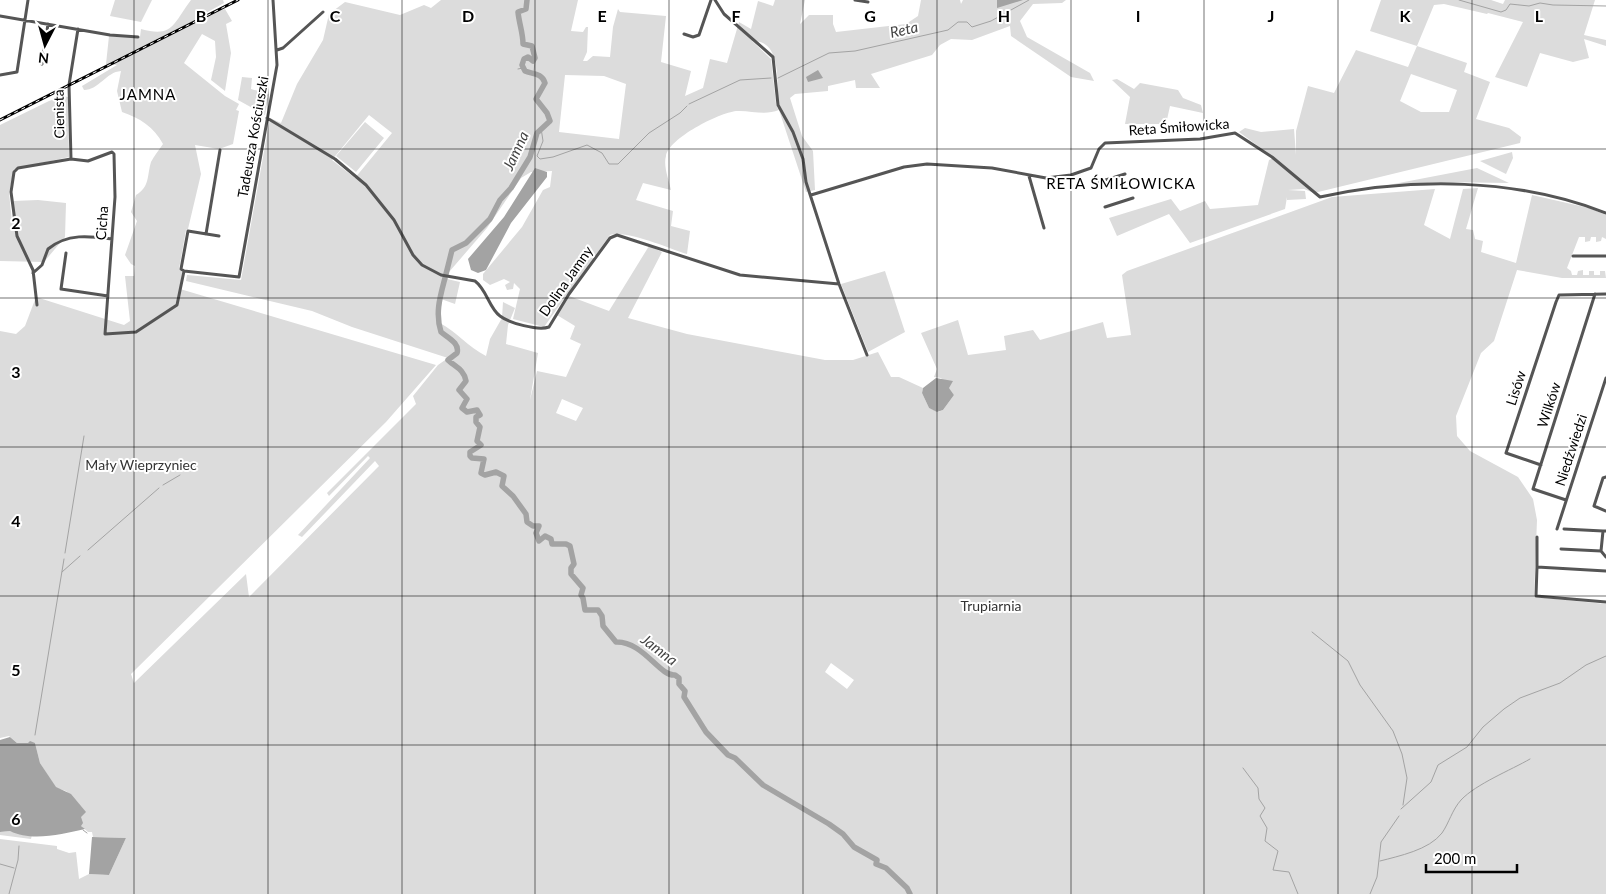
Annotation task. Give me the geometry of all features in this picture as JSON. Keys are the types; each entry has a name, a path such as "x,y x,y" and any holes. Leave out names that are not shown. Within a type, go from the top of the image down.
{"street":[{"path":"0,75 17,72 28,0"},
{"name":"Tadeusza Kościuszki","path":"184,271 239,277 276,72 277,50 273,0"},
{"path":"684,34 694,37 699,35 711,0"},
{"path":"715,0 724,14 773,57 778,105 793,132 803,159 811,194 838,284 867,355"},
{"path":"855,0 868,2"},
{"path":"277,50 289,44 323,12"},
{"path":"0,16 138,37"},
{"path":"42,64 48,24"},
{"name":"Cienista","path":"71,159 69,85 78,29"},
{"name":"Dolina Jamny","path":"267,118 335,159 366,185 394,220 413,255 422,265 441,275 475,282 500,316 527,326 541,329 549,327 610,238 618,235 740,275 838,284"},
{"name":"Reta Śmiłowicka","path":"811,194 904,166 927,164 992,168 1028,176 1058,177 1091,168 1099,149 1105,143 1200,139 1235,133 1272,157 1320,197 1339,193 1415,186 1497,186 1553,195 1606,212"},
{"path":"206,234 220,150"},
{"name":"Cicha","path":"71,159 88,161 112,152 114,157 115,197 105,334 136,332 177,305 184,271"},
{"path":"37,304 33,273 17,236 11,192 14,172 18,168 71,159"},
{"path":"1096,183 1125,174"},
{"path":"1028,176 1044,228"},
{"path":"1105,207 1134,198"},
{"path":"184,271 181,269 188,231 220,236"},
{"path":"33,273 42,265 48,249 66,240 80,236 112,239"},
{"path":"66,253 61,289 108,296"},
{"path":"1573,256 1606,256"},
{"path":"1595,294 1606,294"},
{"name":"Lisów","path":"1541,465 1506,453 1559,295 1595,294"},
{"name":"Wilków","path":"1566,500 1533,489 1595,294"},
{"name":"Niedźwiedzi","path":"1557,528 1606,378"},
{"path":"1606,477 1603,478 1594,506 1606,510"},
{"path":"1564,529 1604,531 1601,551"},
{"path":"1537,537 1536,596 1606,602"},
{"path":"1561,549 1601,551 1606,557"},
{"path":"1537,567 1606,571"}],"green space":[{"path":"115,0 152,0 141,22 110,16"},
{"path":"191,0 223,0 224,3 195,19 225,9 232,21 226,24 231,53 225,91 211,80 216,57 215,41 202,34 184,63 225,96 239,104 236,110 239,111 233,144 219,149 195,145 201,174 188,229 186,230 179,269 182,272 180,289 436,365 386,422 131,674 134,683 246,574 249,597 379,466 375,461 302,537 298,535 370,458 368,456 329,496 327,493 416,404 413,396 438,365 448,358 352,327 312,311 186,281 187,275 241,280 270,118 281,123 297,84 323,40 329,14 345,2 400,15 424,5 431,8 441,0 578,0 571,31 583,32 588,27 587,52 583,61 587,61 593,56 610,57 613,27 618,9 620,12 666,16 661,62 691,71 685,96 703,88 710,59 727,63 739,22 751,29 758,1 773,6 775,0 805,0 800,24 809,15 833,15 833,24 836,32 906,24 918,16 921,0 960,0 961,4 963,0 1066,0 1062,3 1033,4 1020,21 1027,37 1090,73 1094,81 1071,77 1011,36 1010,26 972,40 951,39 940,45 932,55 871,74 880,88 856,88 855,80 828,86 828,91 795,94 790,98 802,136 813,151 815,190 806,192 779,110 763,113 736,111 728,113 707,121 685,134 669,149 665,160 671,190 643,183 636,200 673,211 671,226 690,231 687,254 637,237 617,234 610,235 544,327 513,319 520,289 514,283 513,289 507,290 505,285 510,282 504,279 490,285 483,280 483,274 522,227 543,190 550,187 552,171 531,172 521,178 487,228 443,279 438,299 440,323 486,356 490,339 502,318 503,302 515,308 508,325 506,344 538,353 530,400 537,371 566,377 581,344 570,339 575,326 557,315 569,296 609,311 649,246 662,252 628,318 687,334 825,360 853,360 878,352 891,377 899,377 923,388 922,393 929,408 938,412 943,410 954,395 941,378 934,377 937,369 921,333 958,320 968,355 1006,350 1004,336 1033,330 1040,340 1103,322 1107,338 1131,335 1122,275 1127,271 1332,197 1435,189 1424,225 1450,239 1463,189 1478,188 1466,229 1473,230 1475,239 1483,241 1481,252 1516,263 1532,195 1589,208 1606,215 1606,239 1602,237 1601,241 1596,242 1596,237 1591,237 1590,241 1585,242 1585,237 1579,237 1567,268 1571,271 1572,275 1577,275 1578,271 1583,270 1583,275 1589,275 1589,271 1594,271 1594,275 1600,275 1600,271 1605,271 1606,278 1562,278 1517,270 1494,341 1481,353 1456,416 1457,436 1470,451 1518,477 1533,499 1537,520 1534,597 1606,604 1606,894 0,894 0,839 57,846 57,849 69,853 76,852 79,879 89,874 109,875 126,838 93,837 92,832 88,832 81,826 79,804 66,791 56,788 40,763 35,743 17,743 9,736 0,738 0,331 16,334 25,326 36,297 124,325 130,321 125,276 134,276 135,266 131,264 125,255 137,221 131,212 136,195 146,184 151,162 163,144 146,124 122,112 117,91 121,71 111,74 89,89 84,90 82,86 117,65 106,64 109,36 140,37 141,29 160,32 166,30 176,22","holes":["752,41 762,42 774,56 778,78 778,109 771,59","565,75 604,76 626,84 619,139 559,132","369,115 392,133 355,178 332,160","562,399 583,408 576,421 556,413","831,663 854,680 847,689 825,672"]},
{"path":"1381,0 1491,0 1503,4 1505,0 1595,0 1584,35 1606,40 1606,46 1584,39 1589,58 1573,62 1540,53 1527,87 1495,77 1523,22 1444,4 1434,5 1417,46 1370,31"},
{"path":"1417,46 1467,63 1464,72 1490,82 1476,119 1509,128 1521,137 1520,143 1314,193 1304,189 1288,190 1305,191 1306,199 1287,200 1287,197 1285,209 1190,243 1169,214 1117,236 1109,218 1171,199 1180,211 1205,201 1210,209 1258,205 1269,160 1274,158 1239,132 1245,128 1261,132 1294,129 1296,155 1296,131 1308,86 1334,93 1356,50 1408,67","holes":["1411,74 1457,90 1449,112 1421,112 1400,101"]},
{"path":"242,77 252,78 251,89 269,94 265,115 238,100"},
{"path":"1117,79 1134,89 1140,83 1178,90 1183,98 1201,105 1203,113 1170,106 1166,124 1125,124 1130,97 1112,80"},
{"path":"63,96 68,97 69,157 14,169 9,193 12,221 13,201 38,200 66,203 65,237 44,262 0,261 0,125"},
{"path":"365,122 384,138 356,172 336,156"},
{"path":"1512,152 1513,158 1506,174 1480,161"},
{"path":"1477,168 1509,183 1439,182 1378,187"},
{"path":"885,271 905,332 868,352 841,284"},
{"path":"447,279 460,282 455,304 441,299"},
{"path":"10,831 32,835 31,839 0,835 0,832"}],"shaded area":[{"path":"997,0 1023,0 997,8"},
{"path":"818,70 823,78 808,82 806,77"},
{"name":"Jamna","path":"535,168 547,172 547,177 511,223 486,270 478,273 471,270 468,259 504,217"},
{"path":"936,378 953,381 949,388 954,395 943,410 937,412 929,408 922,393 923,388"},
{"path":"10,737 17,743 28,743 30,741 35,743 40,763 56,787 71,794 86,812 81,817 83,823 81,826 85,829 37,837 10,831 0,832 0,740"},
{"path":"92,837 126,838 109,875 89,874"}],"waterway":[{"name":"Reta","path":"446,274 452,250 466,243 490,219 500,200 511,188 530,157 537,133 550,121 547,113 536,99 545,83 544,80 542,77 525,71 522,65 524,59 528,57 533,61 535,58 532,46 523,44 518,12 526,9 527,0"},
{"name":"Reta","path":"778,78 829,53 855,51 948,30 958,22 967,22 972,27 991,21 1029,0"},
{"path":"1459,0 1501,12 1506,10 1510,4 1529,6 1540,3 1606,6"},
{"path":"534,73 535,60"},
{"name":"Jamna","path":"518,69 523,68"},
{"name":"Reta","path":"689,104 740,80 771,78"},
{"name":"Reta","path":"541,128 543,141 537,156 540,159 553,157 587,145 602,153 609,164 618,164 649,133 680,113 687,106"},
{"name":"Jamna","path":"445,278 439,305 439,325 441,332 457,346 457,353 448,360 465,377 466,381 459,390 467,399 462,408 467,412 477,410 480,415 476,417 476,422 480,427 477,441 481,445 470,452 470,456 472,458 484,459 481,473 485,475 496,472 504,476 502,486 513,496 526,514 527,522 533,526 539,526 536,533 539,541 545,536 551,539 552,544 566,544 570,546 574,564 571,568 571,574 583,588 581,595 585,610 598,610 602,616 603,626 616,642 626,643 634,647 663,671 679,678 679,684 685,691 684,697 706,732 728,755 735,758 763,785 843,834 854,847 877,860 876,864 886,868 907,888 910,894"},
{"path":"65,553 84,436"},
{"path":"163,485 180,475"},
{"path":"88,550 159,488"},
{"path":"62,572 80,556"},
{"path":"35,735 64,559"},
{"path":"1312,632 1348,661 1360,685 1393,731 1402,754 1407,778 1403,805"},
{"path":"1401,809 1431,782 1438,765 1467,747 1483,727 1504,709 1520,698 1560,683 1586,665 1606,656"},
{"path":"1380,861 1430,844 1442,833 1458,804 1467,794 1530,759"},
{"path":"1243,768 1258,788 1259,799 1265,808 1260,816 1267,828 1265,841 1278,851 1273,870 1289,872 1298,894"},
{"path":"1370,894 1377,877 1381,842 1399,816"},
{"path":"83,830 87,833"},
{"path":"9,894 18,860 19,846"},
{"path":"0,864 14,868"}],"railway":[{"path":"0,120 238,0"}],"district":[{"name":"JAMNA","path":"148,95"},
{"name":"RETA ŚMIŁOWICKA","path":"1121,184"}],"park label":[{"name":"Mały Wieprzyniec","path":"141,465"},
{"name":"Trupiarnia","path":"991,606"}]}
